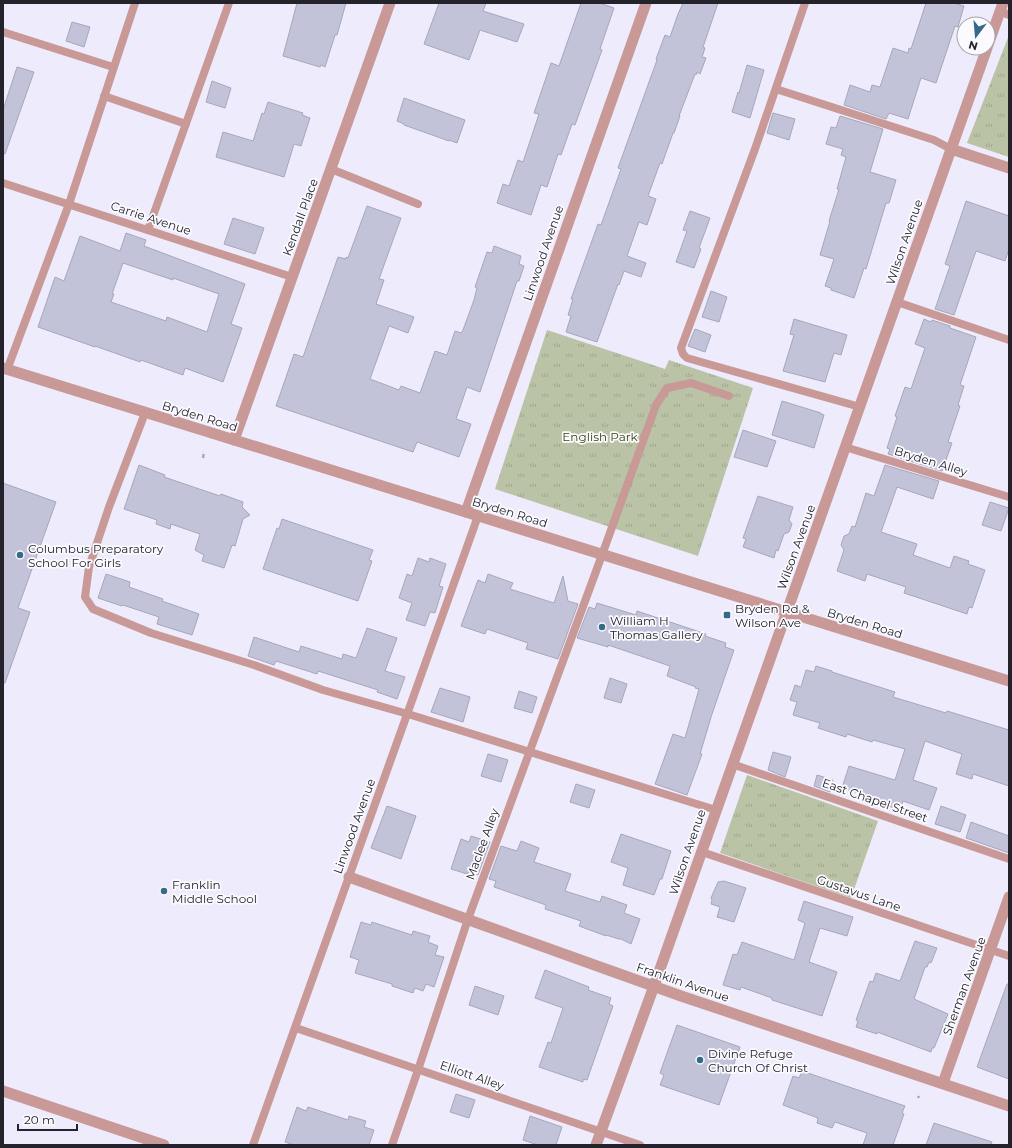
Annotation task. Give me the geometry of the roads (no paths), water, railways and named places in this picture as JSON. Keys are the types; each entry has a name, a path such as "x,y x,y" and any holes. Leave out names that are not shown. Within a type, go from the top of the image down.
{"street":[{"name":"Kendall Place","path":"234,440 390,3"},
{"name":"Linwood Avenue","path":"466,512 646,3"},
{"path":"996,28 1004,10"},
{"name":"Wilson Avenue","path":"596,1145 702,852 984,56"},
{"path":"951,149 1009,168"},
{"name":"Bryden Road","path":"5,369 1009,681"},
{"name":"Franklin Avenue","path":"349,877 681,996 1009,1106"},
{"name":"Sherman Avenue","path":"943,1083 1009,897"},
{"path":"3,1091 164,1145"}],"lane":[{"path":"5,369 68,204 135,3"},
{"path":"148,230 230,3"},
{"path":"805,3 776,89 682,348 683,354 687,358 860,407"},
{"path":"3,32 113,67"},
{"path":"776,89 934,140 951,149"},
{"path":"104,96 186,124"},
{"path":"331,169 418,204"},
{"name":"Carrie Avenue","path":"3,183 292,277"},
{"path":"897,302 1009,340"},
{"name":"Maclee Alley","path":"392,1145 468,919 656,405 667,388 691,383 729,396"},
{"path":"145,413 109,507 90,567 85,597 93,609 151,633 254,665 323,690 530,751 716,810"},
{"name":"Bryden Alley","path":"845,448 1009,497"},
{"name":"Linwood Avenue","path":"253,1145 478,516"},
{"name":"East Chapel Street","path":"732,764 1009,859"},
{"name":"Gustavus Lane","path":"702,852 1009,956"},
{"name":"Elliott Alley","path":"296,1028 640,1145"}],"place":[{"name":"Columbus Preparatory School For Girls","path":"20,555"},
{"name":"Bryden Rd & Wilson Ave","path":"727,615"},
{"name":"William H Thomas Gallery","path":"602,627"},
{"name":"Franklin Middle School","path":"164,891"},
{"name":"Divine Refuge Church Of Christ","path":"700,1060"}],"park label":[{"name":"English Park","path":"600,436"}]}
